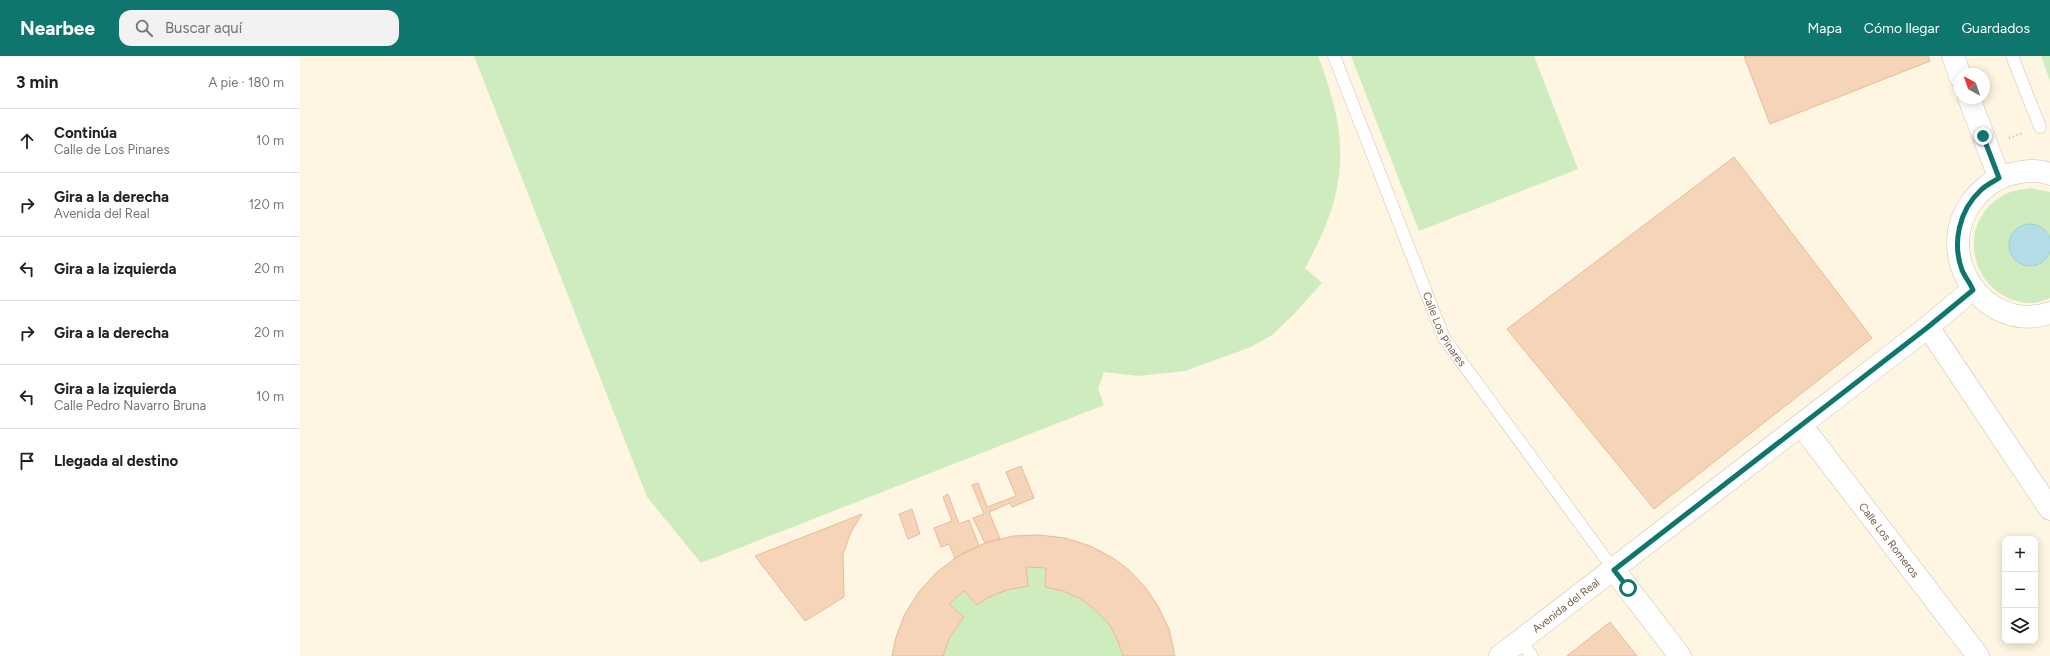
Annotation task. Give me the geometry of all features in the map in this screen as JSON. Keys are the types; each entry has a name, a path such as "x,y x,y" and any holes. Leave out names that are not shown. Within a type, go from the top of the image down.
{"street":[{"path":"1952,56 1957,68"},
{"path":"1970,104 1999,178"},
{"path":"2050,174 2023,171 1999,178 1981,190 1967,207 1959,228 1957,249 1962,271 1973,290 1992,306 2016,315 2041,316 2050,313"},
{"name":"Avenida del Real","path":"1500,656 1526,648 1614,570 1928,327 1973,290"},
{"path":"1928,327 2050,509"},
{"name":"Calle Los Romeros","path":"1801,425 1978,656"},
{"path":"1614,570 1680,656"}],"lane":[{"name":"Calle Los Pinares","path":"1334,56 1444,338 1614,570"},
{"path":"2012,56 2040,127"}],"path":[{"path":"1987,146 2040,127"}],"green space":[{"path":"474,56 1318,56 1336,113 1340,139 1340,164 1337,188 1320,240 1305,268 1322,283 1295,313 1272,335 1251,347 1185,371 1138,376 1104,372 1098,389 1104,405 701,563 647,497"},
{"path":"1351,56 1534,56 1578,169 1419,231"},
{"path":"2041,56 2050,56 2050,81"},
{"path":"2029,188 2050,192 2050,298 2032,303 2011,299 1994,289 1982,275 1975,257 1974,239 1979,221 1990,205 2008,193"},
{"path":"1039,535 1072,540 1090,546 1121,564 1135,576 1157,605 1165,621 1175,656 892,656 896,637 905,614 918,593 937,572 1013,536"}],"water":[{"path":"2026,224 2034,224 2045,230 2051,241 2051,249 2045,260 2034,266 2026,266 2015,260 2009,249 2009,241 2015,230"}],"building":[{"path":"1744,56 1928,56 1930,61 1770,124"},
{"path":"1734,157 1872,338 1654,509 1507,329"},
{"path":"1021,466 1034,498 1012,507 1010,503 989,512 1000,539 985,543 973,518 984,514 972,485 978,483 987,507 1016,496 1006,472"},
{"path":"948,494 959,524 969,520 979,546 955,558 949,544 941,547 934,528 952,521 943,497"},
{"path":"912,509 920,534 908,539 899,514"},
{"path":"862,514 851,532 843,554 844,597 805,621 755,556"},
{"path":"1039,535 1065,538 1090,546 1113,558 1129,570 1145,587 1158,606 1169,629 1175,656 1123,656 1118,641 1109,624 1095,610 1081,599 1063,591 1045,587 1046,568 1026,567 1028,586 1007,590 989,597 977,605 964,591 949,604 964,617 950,637 943,656 892,656 896,637 905,614 918,593 937,572 958,556 985,543 1013,536"},
{"path":"1610,622 1637,656 1567,656"}],"route":[{"path":"1628,588 1614,570 1928,327 1973,290 1962,271 1957,249 1959,228 1967,207 1981,190 1999,178 1983,136"}]}
